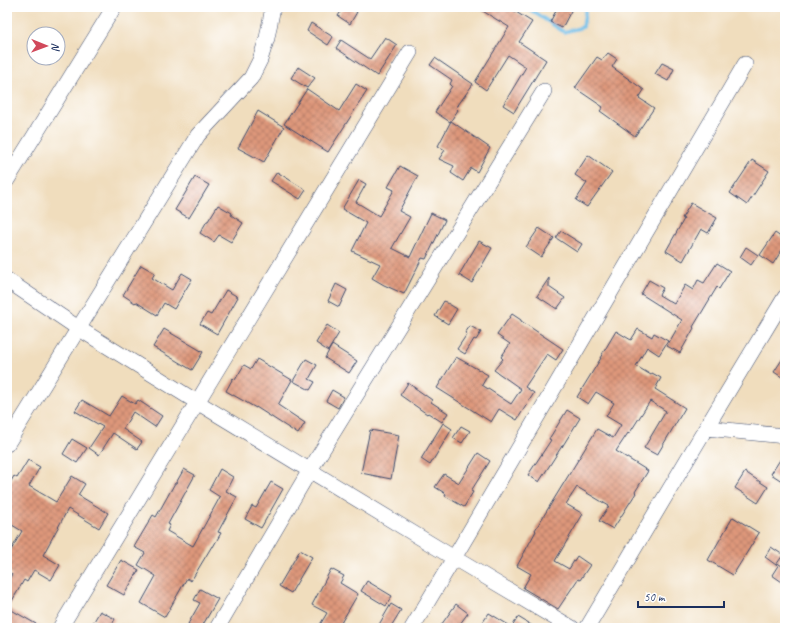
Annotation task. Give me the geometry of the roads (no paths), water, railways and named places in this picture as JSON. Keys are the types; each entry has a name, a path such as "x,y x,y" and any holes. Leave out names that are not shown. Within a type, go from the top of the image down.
{"street":[{"path":"7,180 114,7"},
{"path":"7,444 198,135 251,78 260,60 267,38 273,7"},
{"path":"60,628 410,52"},
{"path":"412,628 745,64"},
{"path":"217,628 310,470 544,91"},
{"path":"7,280 78,328 197,402 572,628"},
{"path":"587,628 785,297"},
{"path":"706,428 785,436"}],"waterway":[{"path":"526,7 564,32 583,27 586,7"}]}
